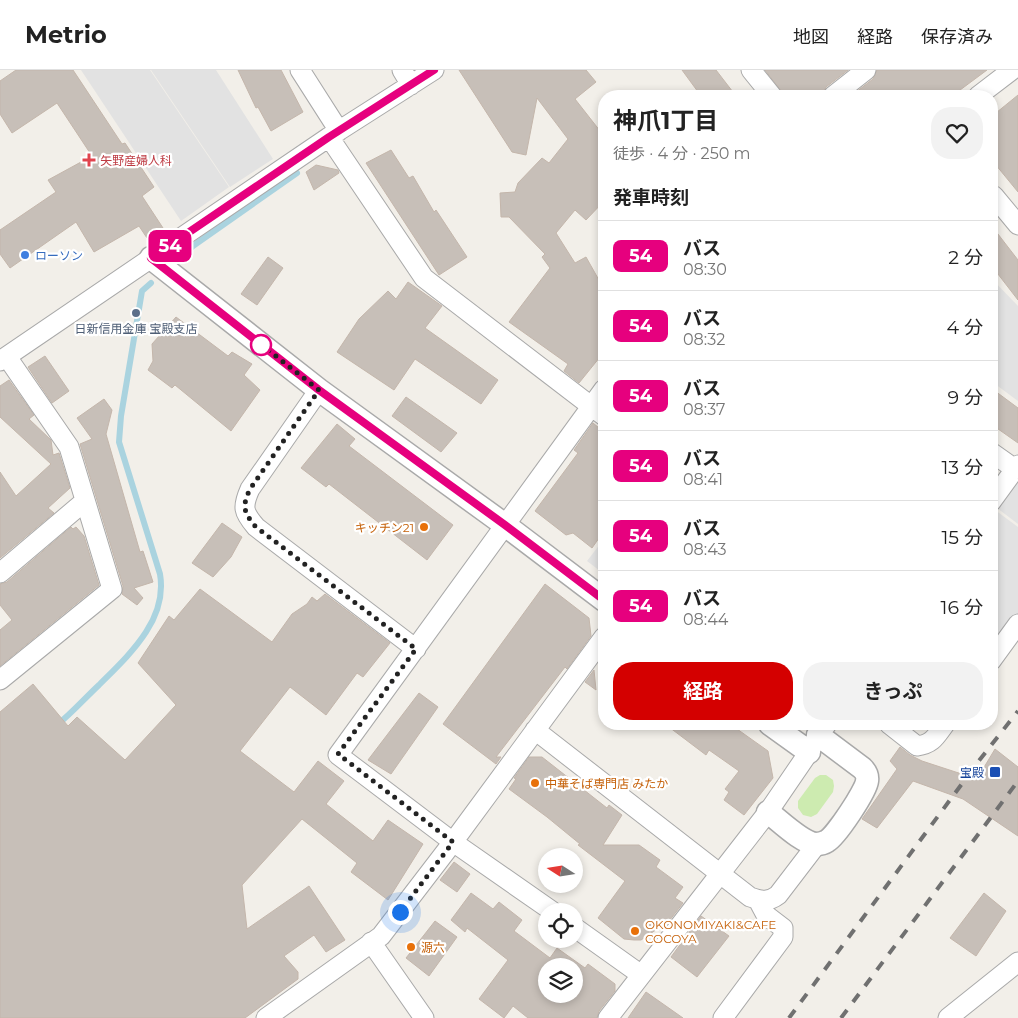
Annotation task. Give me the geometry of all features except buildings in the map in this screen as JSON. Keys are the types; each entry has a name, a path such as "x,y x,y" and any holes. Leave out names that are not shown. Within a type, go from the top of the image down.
{"street":[{"path":"300,70 334,134 424,278 598,411 505,525 338,754 453,842 541,903"},
{"path":"0,680 112,589 69,447 3,359 334,134 407,78 434,70"},
{"path":"752,70 767,90"},
{"path":"841,90 866,70"},
{"path":"986,90 1012,70"},
{"path":"998,201 1018,225"},
{"path":"151,258 319,390 505,525 598,595"},
{"path":"319,390 250,489 244,508 256,527 416,649"},
{"path":"998,456 1016,467 998,492"},
{"path":"0,573 85,501"},
{"path":"998,651 1018,624"},
{"path":"266,1018 381,936 453,842 598,645"},
{"path":"535,730 750,896 758,900 764,901 778,895 817,844"},
{"path":"768,812 806,840 817,844 824,843 832,837 862,794 867,782 867,774 862,768 818,737 792,730"},
{"path":"897,730 918,746 934,740 941,730"},
{"path":"608,1018 640,974 768,812 818,737"},
{"path":"723,1018 783,937 783,928 766,915 758,900"},
{"path":"583,933 640,974"},
{"path":"371,942 424,1018"},
{"path":"948,1018 1018,962"}],"green space":[{"path":"820,775 826,775 833,780 833,792 817,814 811,817 803,815 798,808 798,801 815,778"}],"shaded area":[{"path":"81,70 150,70 229,187 181,221"},
{"path":"151,70 216,70 273,159 230,187"},
{"path":"998,285 1018,306 1018,401 998,386"},
{"path":"1018,480 1018,524 998,509"},
{"path":"998,512 1018,527 1018,614 998,641"},
{"path":"598,547 598,569 587,561"}],"waterway":[{"path":"181,257 193,246 297,173"},
{"path":"57,725 111,674 134,649 144,636 158,607 161,591 160,574 119,442 121,416 142,291 151,283"}],"railway":[{"path":"789,1018 978,762 1018,711"},
{"path":"841,1018 1018,781"}],"bus line":[{"name":"54","path":"434,70 329,137 151,258 319,390 505,525 598,595"}],"place":[{"name":"矢野産婦人科","path":"89,160"},
{"name":"ローソン","path":"25,255"},
{"name":"日新信用金庫 宝殿支店","path":"136,313"},
{"name":"キッチン21","path":"424,527"},
{"name":"宝殿","path":"995,772"},
{"name":"中華そば専門店 みたか","path":"535,783"},
{"name":"OKONOMIYAKI&CAFE COCOYA","path":"635,931"},
{"name":"源六","path":"411,947"}],"route":[{"path":"261,345 258,342 319,390 250,489 244,508 248,517 256,527 416,649 338,754 453,842 400,912"}]}
